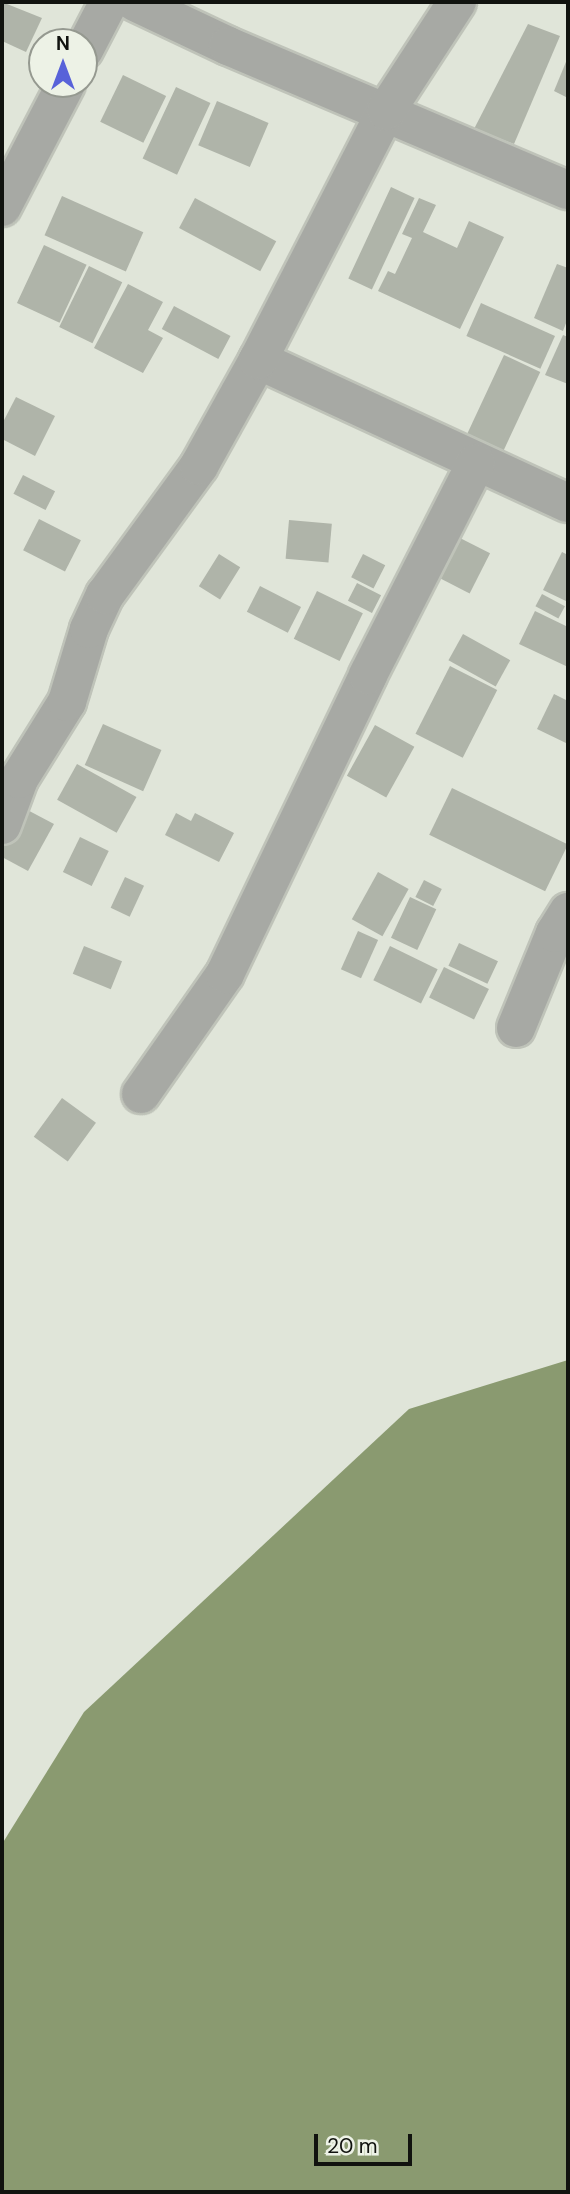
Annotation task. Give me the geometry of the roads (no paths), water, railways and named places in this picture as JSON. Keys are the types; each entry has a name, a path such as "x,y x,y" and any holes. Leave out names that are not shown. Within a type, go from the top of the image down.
{"street":[{"path":"96,28 110,2"},
{"path":"135,2 228,46 568,190"},
{"path":"2,825 19,779 67,702 89,628 105,595 200,466 258,360 386,111 457,2"},
{"path":"2,207 59,98"},
{"path":"258,360 476,463 568,503"},
{"path":"141,1094 225,974 368,675 476,463"},
{"path":"516,1028 555,933 568,912"}]}
